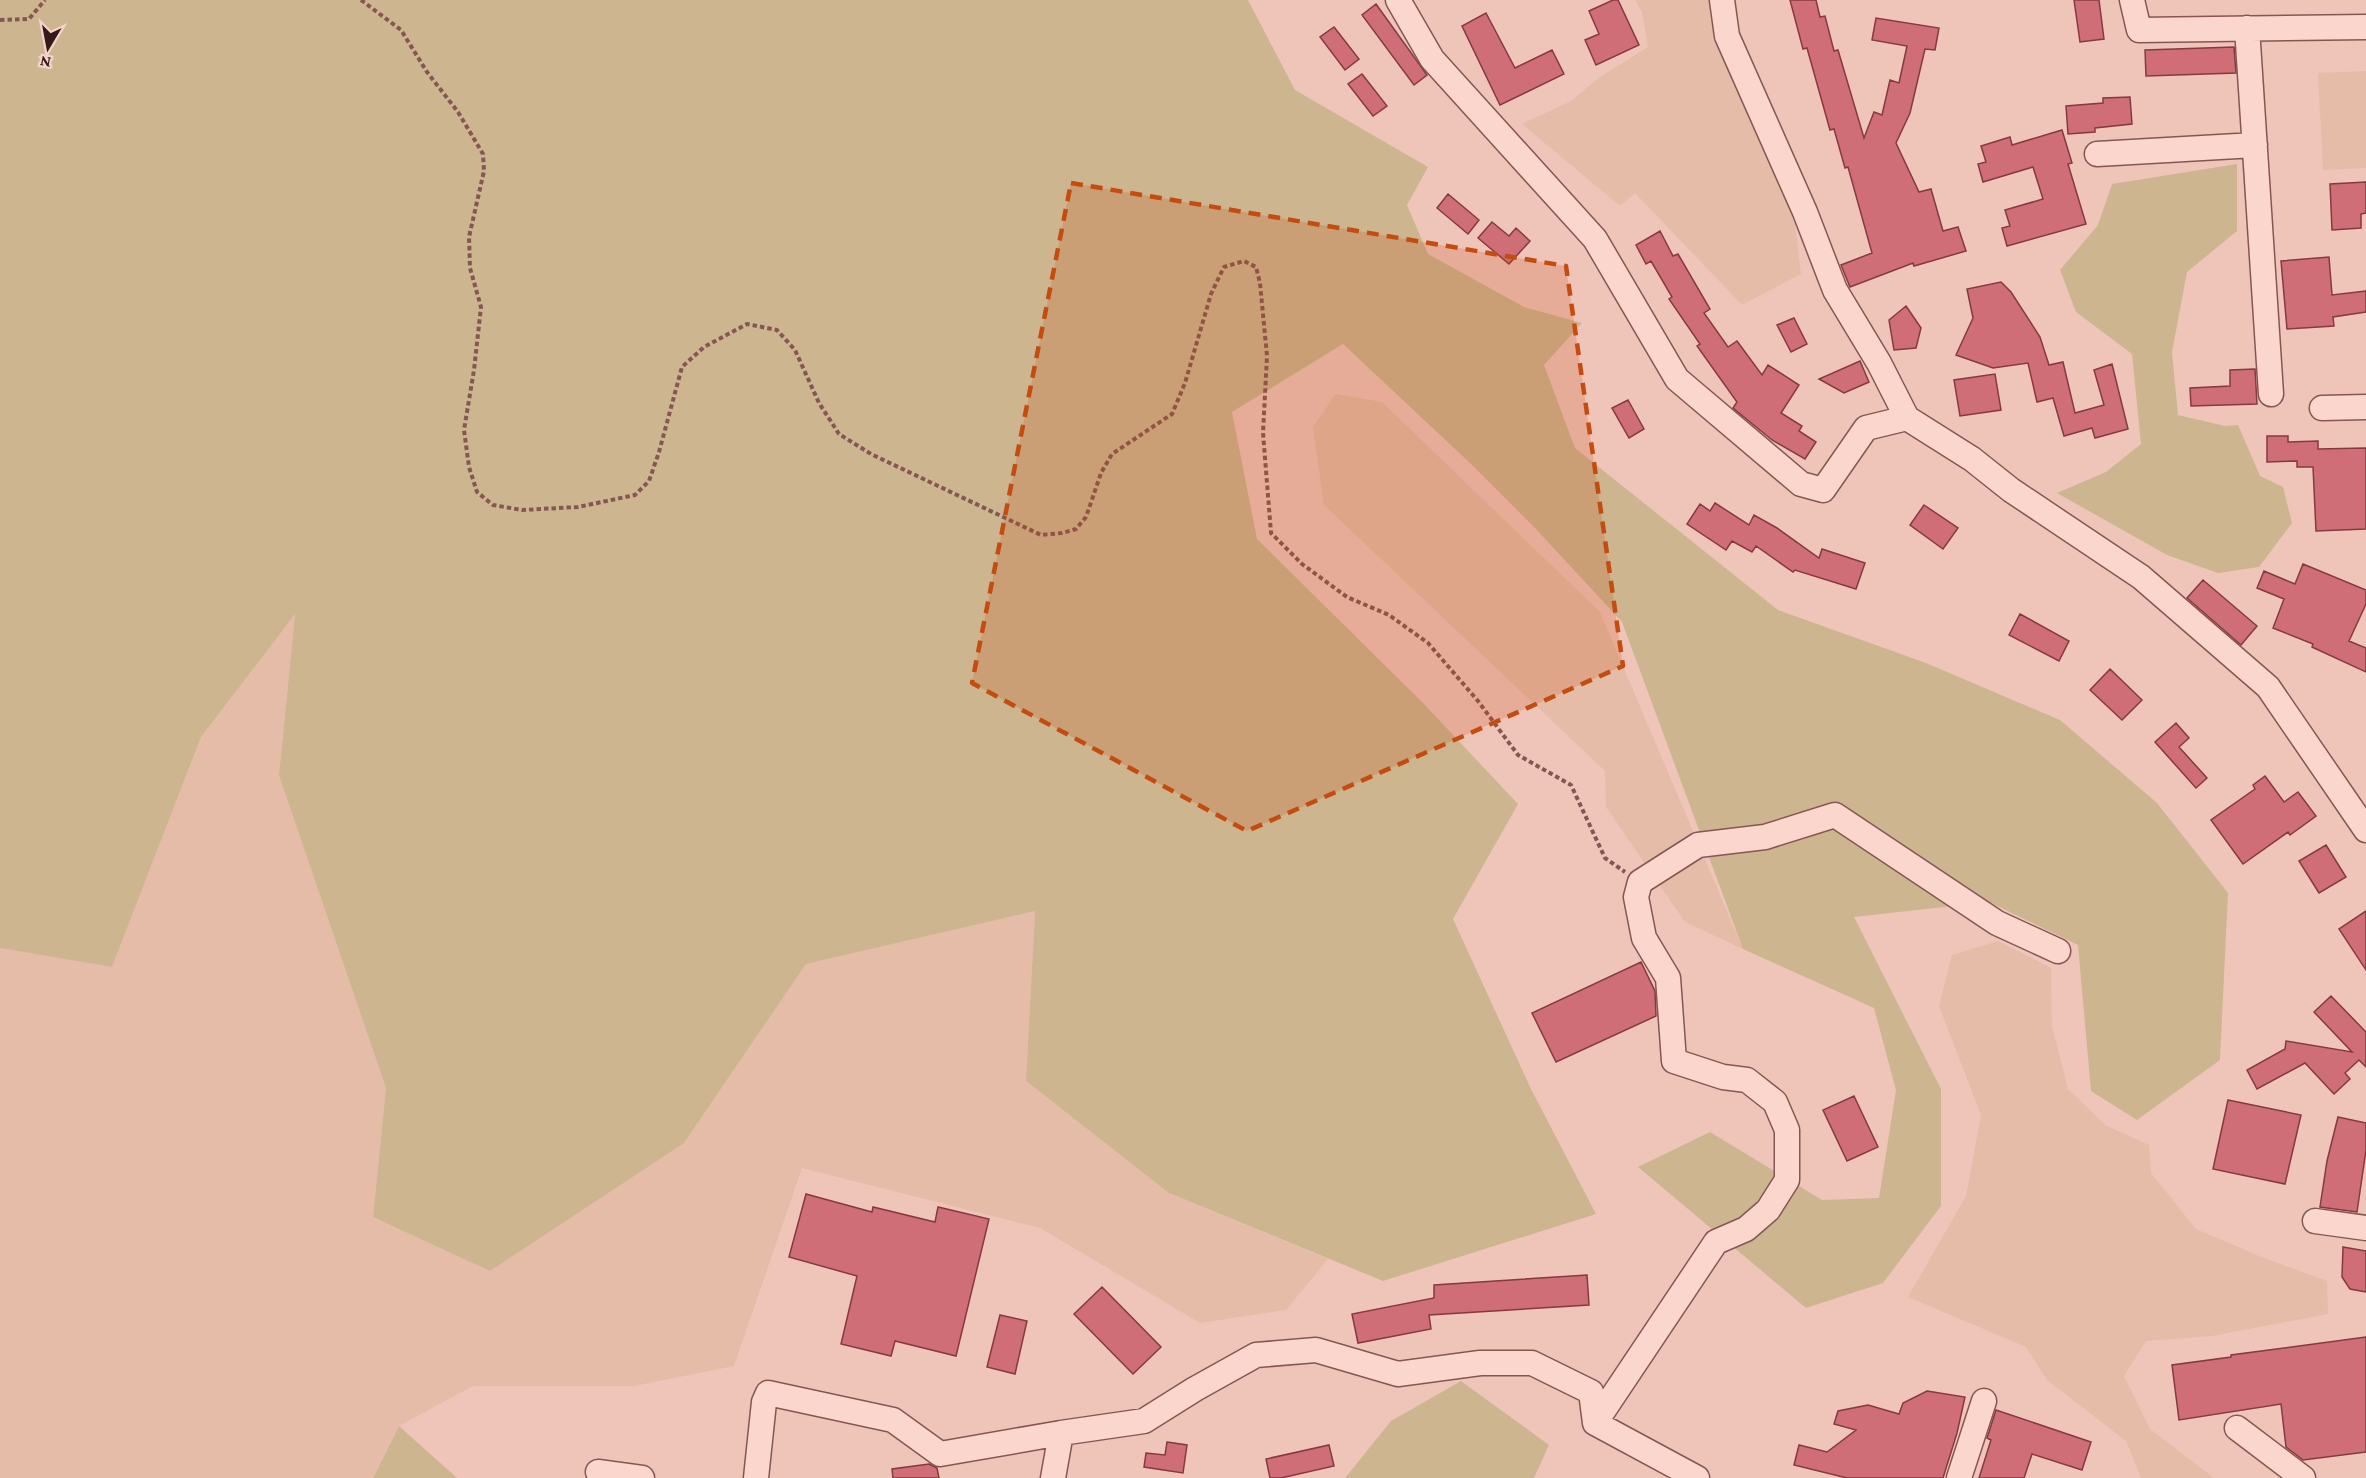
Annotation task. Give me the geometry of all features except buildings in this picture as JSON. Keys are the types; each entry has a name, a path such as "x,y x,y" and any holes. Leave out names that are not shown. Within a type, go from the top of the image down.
{"street":[{"path":"1398,0 1432,59 1595,238 1677,379 1801,484 1823,490 1866,428 1907,418"},
{"path":"1722,0 1727,36 1805,212 1835,290 1879,363 1907,418 1972,459 2011,490 2141,577 2268,687 2366,830"},
{"path":"2132,0 2139,30 2366,27"},
{"path":"2247,28 2271,394"},
{"path":"2097,154 2255,145"},
{"path":"2322,408 2366,407"},
{"path":"1595,1423 1716,1242 1746,1229 1768,1210 1787,1180 1787,1130 1775,1102 1747,1080 1723,1077 1674,1061 1668,978 1644,938 1636,897 1640,882 1698,845 1765,837 1835,815 1997,922 2058,951"},
{"path":"2315,1221 2366,1228"},
{"path":"756,1478 764,1402 768,1393 893,1420 940,1454 1144,1421 1256,1355 1316,1350 1398,1374 1480,1363 1532,1363 1591,1392 1595,1423"},
{"path":"1959,1478 1984,1401"},
{"path":"1595,1423 1697,1478"},
{"path":"2237,1428 2303,1478"},
{"path":"1053,1478 1061,1433"},
{"path":"598,1472 642,1478"}],"path":[{"path":"0,20 29,19 45,0"},
{"path":"361,0 401,30 427,72 458,112 483,154 484,171 470,237 470,268 481,307 464,430 469,467 477,492 493,505 522,510 578,507 635,495 649,480 653,471 682,367 704,347 747,324 777,330 795,350 819,403 839,434 871,454 1041,536 1076,529 1086,517 1101,473 1112,454 1172,414 1185,382 1211,294 1224,267 1244,261 1256,267 1260,283 1267,356 1263,433 1271,533 1302,564 1347,597 1389,615 1428,644 1478,701 1518,755 1571,785 1605,858 1640,882"}],"highlighted area":[{"path":"1071,183 1566,266 1623,666 1247,831 972,683"}],"shaded area":[{"path":"0,0 1248,0 1295,90 1428,167 1407,205 1428,254 1524,307 1582,323 1544,365 1575,448 1778,610 1926,663 2060,720 2157,803 2228,893 2220,1060 2137,1120 2091,1091 2078,945 1989,902 1854,917 1941,1089 1941,1206 1883,1283 1806,1308 1638,1167 1710,1132 1822,1200 1879,1198 1896,1090 1874,1008 1743,949 1622,622 1536,529 1470,463 1343,344 1232,412 1257,539 1424,704 1518,804 1453,919 1531,1089 1596,1214 1383,1281 1169,1193 1026,1081 1035,911 806,964 684,1143 490,1271 373,1217 386,1088 279,775 295,614 201,737 112,967 0,948"},
{"path":"1635,0 1712,0 1795,223 1801,274 1742,305 1635,193 1620,206 1522,124 1571,101 1600,77 1648,47 1642,12"},
{"path":"2366,71 2366,168 2323,170 2318,73"},
{"path":"2237,164 2237,231 2187,272 2172,352 2178,415 2225,426 2238,425 2260,476 2283,487 2292,523 2259,567 2218,573 2167,555 2057,493 2106,472 2141,444 2132,354 2076,312 2060,270 2098,225 2112,184"},
{"path":"1336,394 1382,402 1600,612 1743,949 1685,922 1606,807 1605,771 1324,505 1313,427"},
{"path":"295,613 280,763 386,1088 373,1218 684,1143 806,964 1035,911 1026,1081 1169,1193 1328,1259 1286,1310 1200,1323 1040,1228 802,1168 734,1366 634,1386 473,1386 399,1426 373,1478 0,1478 0,948 112,967 201,737"},
{"path":"1998,941 2051,968 2052,1026 2068,1089 2105,1125 2149,1145 2151,1173 2196,1229 2259,1256 2327,1281 2328,1314 2212,1336 2146,1341 2124,1376 2150,1429 2214,1478 2141,1478 2126,1441 2047,1380 2026,1347 1908,1297 1966,1196 1981,1115 1939,1006 1952,955"},
{"path":"1461,1381 1549,1445 1534,1478 1345,1478 1391,1421"},
{"path":"399,1426 457,1478 373,1478"}]}
